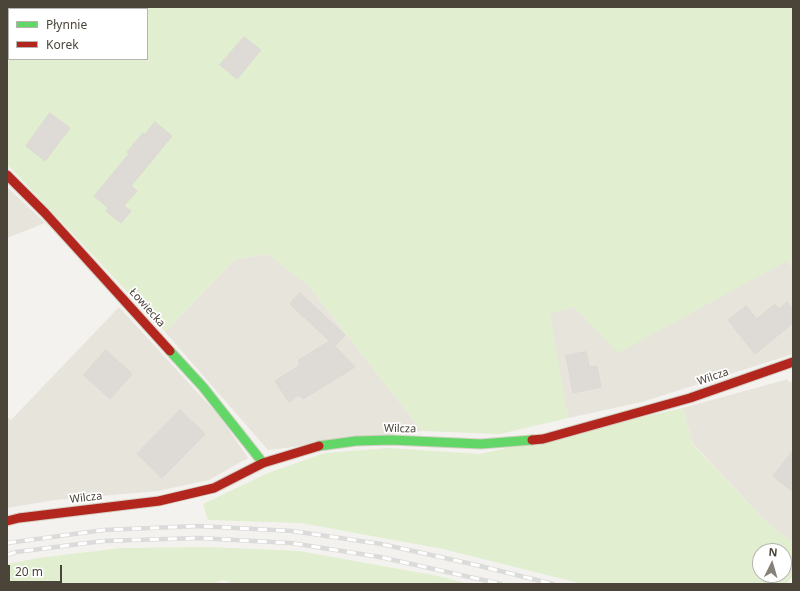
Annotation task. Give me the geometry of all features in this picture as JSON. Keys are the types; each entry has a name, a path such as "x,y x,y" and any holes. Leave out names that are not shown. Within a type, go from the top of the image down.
{"street":[{"name":"Łowiecka","path":"7,175 45,213 203,387 264,463"},
{"name":"Wilcza","path":"7,521 19,518 159,501 214,488 264,463 324,444 391,440 481,444 543,439 690,398 793,362"}],"shaded area":[{"path":"7,7 41,7 8,8 7,58"},
{"path":"7,187 45,223 7,238"},
{"path":"268,254 308,285 422,431 268,450 165,332 235,259"},
{"path":"787,261 793,268 793,354 642,402 568,418 549,314 574,307"},
{"path":"119,307 221,418 248,458 209,480 158,491 55,500 7,508 7,417 11,420"},
{"path":"788,379 788,382 793,381 793,543 768,524 693,444 683,408"}],"green space":[{"path":"793,7 793,268 787,261 618,353 574,307 550,314 568,418 500,434 422,431 308,285 268,254 235,259 165,332 7,164 8,56 8,60 148,60 148,8 40,8"},
{"path":"683,408 693,445 768,524 793,543 793,575 792,576 792,543 752,543 752,583 788,583 787,584 583,584 443,549 301,523 208,520 203,504 268,473 325,453 388,448 480,454"},
{"path":"207,547 299,551 438,576 469,584 235,584 223,580 212,584 7,584 7,564 38,558 121,548"}],"building":[{"path":"244,37 261,50 237,79 220,65"},
{"path":"50,113 70,128 45,161 26,146"},
{"path":"155,122 172,136 131,186 137,191 124,206 131,211 121,223 106,211 108,208 94,196 129,154 127,152 143,133 145,134"},
{"path":"300,293 345,335 335,346 290,304"},
{"path":"787,302 793,310 793,323 755,354 728,320 746,306 757,319 775,304 779,309"},
{"path":"330,341 355,367 303,399 302,396 300,397 298,395 289,402 275,381 300,365 298,361"},
{"path":"106,350 132,374 110,399 84,375"},
{"path":"586,352 589,367 597,366 601,387 573,393 566,356"},
{"path":"180,410 205,434 162,478 137,454"},
{"path":"793,451 793,492 773,476"}],"railway":[{"path":"7,543 104,530 198,526 292,531 381,544 553,584"},
{"path":"7,555 16,552 103,541 198,538 291,543 380,557 501,584"}],"traffic: fast":[{"path":"170,351 203,387 263,463"},
{"path":"319,446 356,441 391,440 481,444 532,440"}],"traffic: jam":[{"path":"7,175 45,213 170,351"},
{"path":"532,440 543,439 690,398 793,362"},
{"path":"7,521 19,518 159,501 214,488 263,463 319,446"}]}
